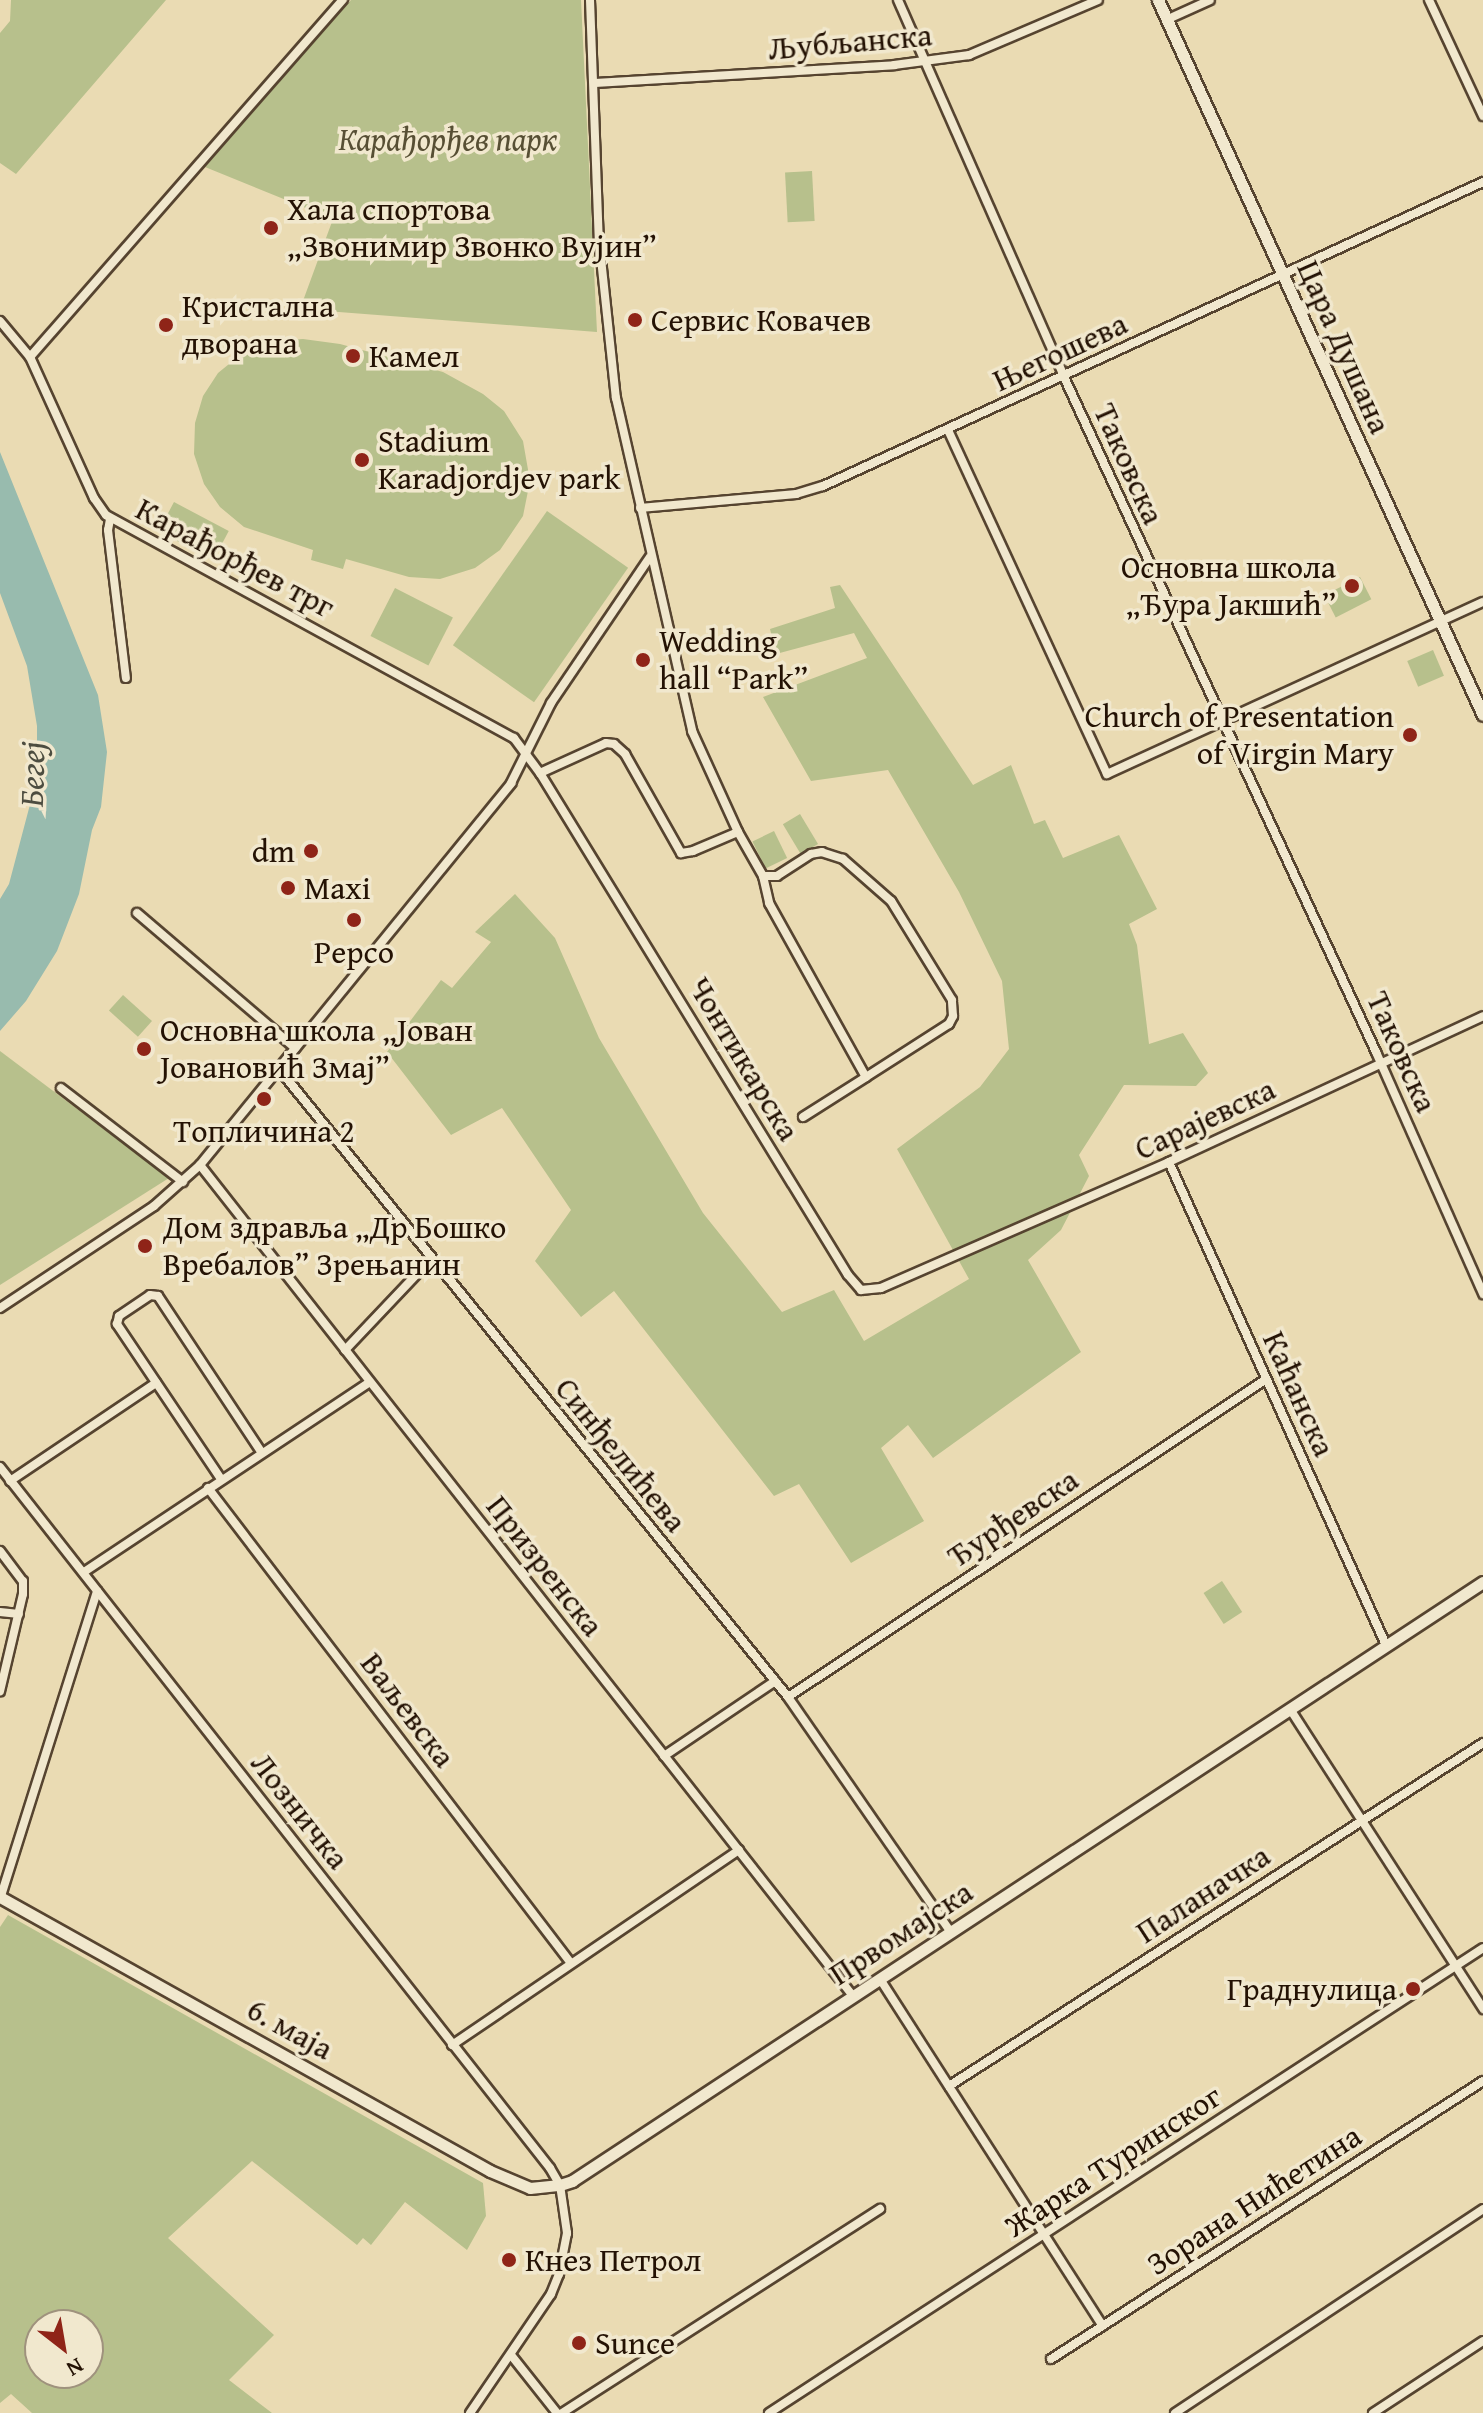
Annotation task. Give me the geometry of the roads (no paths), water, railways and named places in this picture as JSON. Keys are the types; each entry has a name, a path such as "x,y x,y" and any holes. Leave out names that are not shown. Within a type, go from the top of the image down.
{"street":[{"path":"30,357 343,0"},
{"path":"590,0 605,319 616,398 692,731 738,832 763,876 769,903 866,1077"},
{"name":"Таковска","path":"898,0 1064,377 1382,1064 1483,1294"},
{"name":"Љубљанска","path":"595,83 923,61 979,52 1098,0"},
{"name":"Цара Душана","path":"1158,0 1483,715"},
{"path":"1166,20 1210,0"},
{"path":"1429,0 1483,116"},
{"name":"Његошева","path":"640,508 809,491 1064,377 1483,182"},
{"name":"Карађорђев трг","path":"0,321 30,357 94,498 110,519 500,727 514,738 540,773"},
{"path":"948,430 1107,774 1483,602"},
{"path":"110,519 107,526 126,678"},
{"path":"0,1308 154,1206 200,1165 511,783 551,703 650,556"},
{"path":"540,773 606,743 614,744 625,754 681,853 738,832"},
{"name":"Чонтикарска","path":"540,773 854,1284 861,1290 874,1290 945,1260"},
{"path":"763,876 777,876 811,854 822,852 843,859 891,901 952,1000 953,1016 942,1030 803,1117"},
{"path":"137,913 295,1048"},
{"name":"Сарајевска","path":"945,1260 1169,1162 1483,1016"},
{"name":"Синђелићева","path":"279,1069 430,1260 788,1697 951,1932"},
{"path":"61,1088 183,1182"},
{"name":"Каћанска","path":"1169,1162 1386,1645"},
{"name":"Призренска","path":"200,1165 853,1996"},
{"path":"345,1350 430,1260"},
{"path":"221,1479 117,1324 119,1316 150,1295 158,1296 262,1453"},
{"name":"Ђурђевска","path":"788,1697 1265,1380"},
{"path":"84,1572 370,1382"},
{"path":"4,1474 156,1383"},
{"name":"Лозничка","path":"4,1474 84,1572 560,2185"},
{"name":"Ваљевска","path":"208,1488 570,1962"},
{"path":"0,1551 23,1581 19,1614 0,1691"},
{"name":"Првомајска","path":"560,2185 572,2181 1483,1582"},
{"path":"0,1898 97,1591"},
{"path":"0,1612 19,1614"},
{"path":"664,1756 775,1681"},
{"path":"1290,1709 1483,2009"},
{"name":"Паланачка","path":"949,2086 1483,1743"},
{"path":"452,2045 739,1850"},
{"name":"6. маја","path":"0,1898 490,2171 530,2188 560,2185"},
{"name":"Жарка Туринског","path":"769,2413 1483,1948"},
{"path":"880,1979 1103,2326"},
{"name":"Зорана Нићетина","path":"1051,2359 1483,2081"},
{"path":"470,2413 551,2294 565,2256 567,2213 560,2185"},
{"path":"511,2355 559,2413 880,2209"},
{"path":"1175,2413 1483,2209"},
{"path":"1373,2413 1483,2341"}],"place":[{"name":"Хала спортова „Звонимир Звонко Вујин”","path":"271,228"},
{"name":"Сервис Ковачев","path":"635,320"},
{"name":"Кристална дворана","path":"166,325"},
{"name":"Камел","path":"353,356"},
{"name":"Stadium Karadjordjev park","path":"362,460"},
{"name":"Основна школа „Ђура Јакшић”","path":"1352,586"},
{"name":"Wedding hall “Park”","path":"643,660"},
{"name":"Church of Presentation of Virgin Mary","path":"1410,735"},
{"name":"dm","path":"311,851"},
{"name":"Maxi","path":"288,888"},
{"name":"Pepco","path":"354,920"},
{"name":"Основна школа „Јован Јовановић Змај”","path":"144,1049"},
{"name":"Топличина 2","path":"264,1099"},
{"name":"Дом здравља „Др Бошко Вребалов” Зрењанин","path":"145,1246"},
{"name":"Граднулица","path":"1413,1989"},
{"name":"Кнез Петрол","path":"509,2260"},
{"name":"Sunce","path":"579,2343"}],"park label":[{"name":"Карађорђев парк","path":"448,139"}],"water label":[{"name":"Бегеј","path":"31,774"}]}
